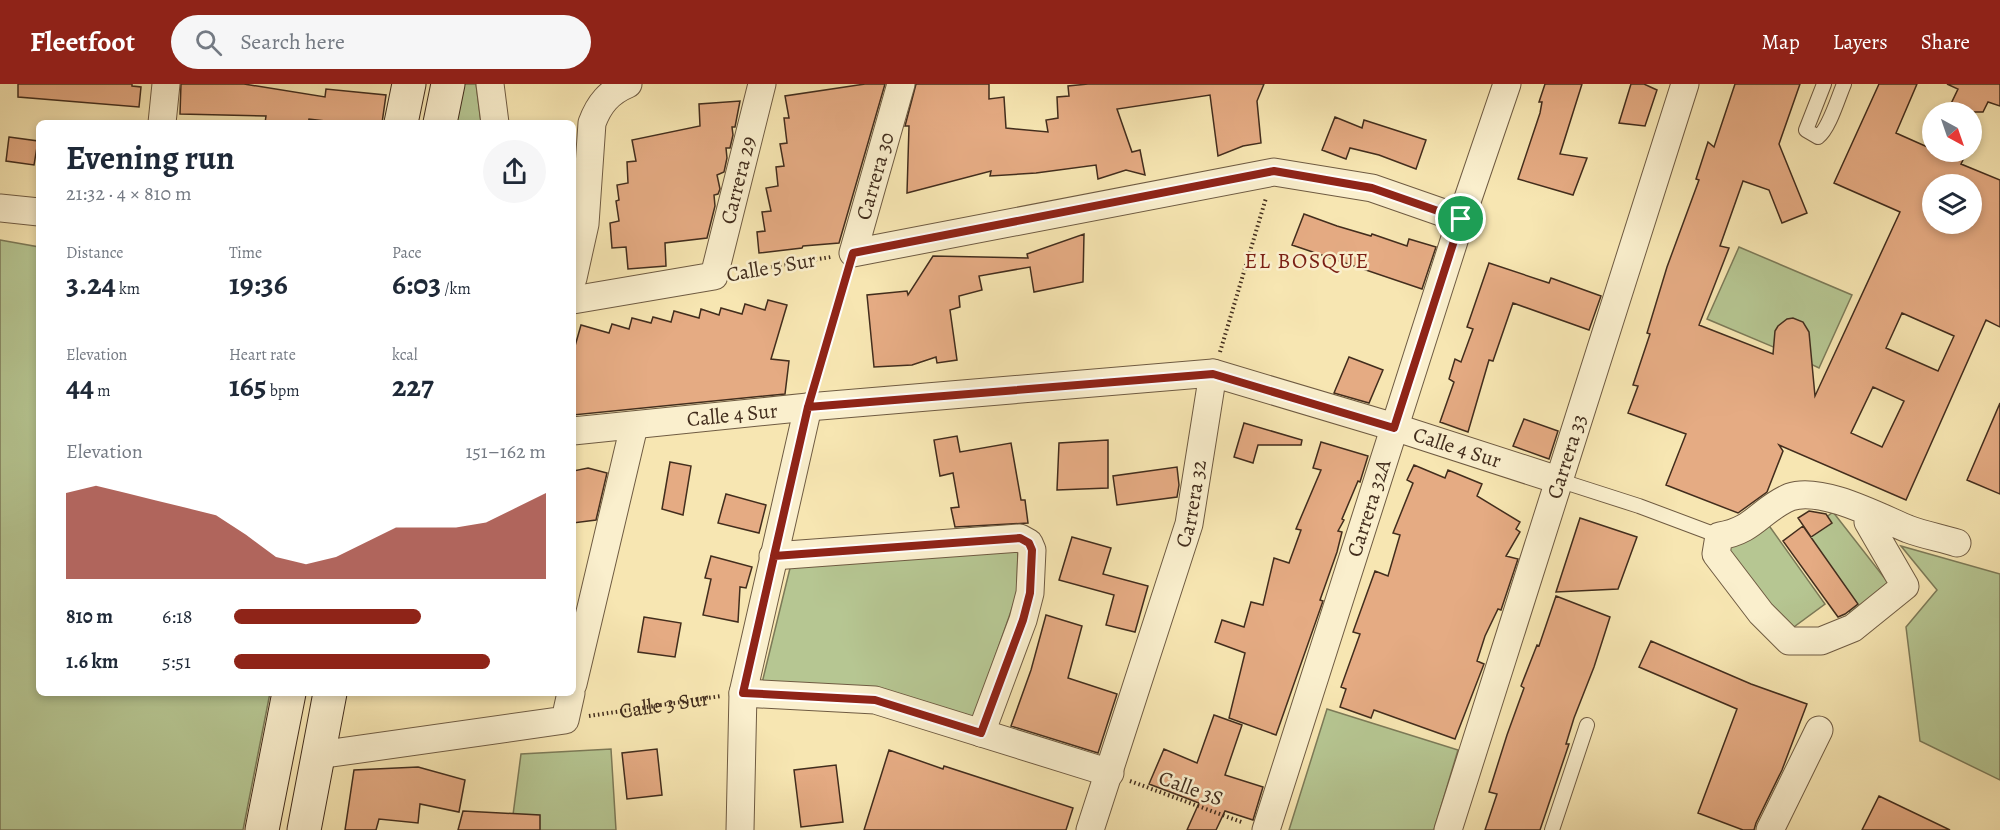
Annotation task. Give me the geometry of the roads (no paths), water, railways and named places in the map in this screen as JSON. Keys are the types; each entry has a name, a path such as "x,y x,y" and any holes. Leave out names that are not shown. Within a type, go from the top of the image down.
{"main road":[{"path":"402,120 409,84"},
{"path":"441,120 448,84"},
{"path":"262,830 288,696"},
{"path":"304,830 329,696"}],"street":[{"path":"162,120 166,84"},
{"path":"490,84 495,120"},
{"name":"Carrera 29","path":"714,276 762,84"},
{"name":"Carrera 30","path":"901,84 853,253 1274,171 1372,188 1461,219"},
{"name":"Carrera 32A","path":"1258,828 1394,428 1507,84"},
{"name":"Carrera 33","path":"1448,830 1685,84"},
{"path":"576,264 585,224 592,123 597,110 617,91"},
{"path":"0,208 36,212"},
{"name":"Calle 5 Sur","path":"576,299 714,276"},
{"name":"Calle 4 Sur","path":"576,431 808,407 1213,374 1558,480"},
{"name":"Carrera 32","path":"1090,830 1189,524 1213,374"},
{"path":"740,830 743,693 808,407"},
{"path":"576,671 634,426"},
{"path":"1883,518 1868,522 1905,586 1853,628 1821,642 1789,641 1761,613 1716,554 1719,536 1733,534 1791,497 1809,494 1865,510 1883,518 1910,530 1957,543"},
{"path":"774,556 1020,538 1029,543 1032,550 1030,593 1023,620 981,733"},
{"path":"743,693 875,700 1110,774"},
{"path":"318,755 565,720 570,696"},
{"path":"1770,830 1819,730"}],"lane":[{"path":"1824,84 1806,130 1818,137 1821,136 1844,84"},
{"path":"1558,480 1639,506 1719,536"},
{"path":"1552,830 1587,725"}],"district":[{"name":"EL BOSQUE","path":"1307,260"}]}
